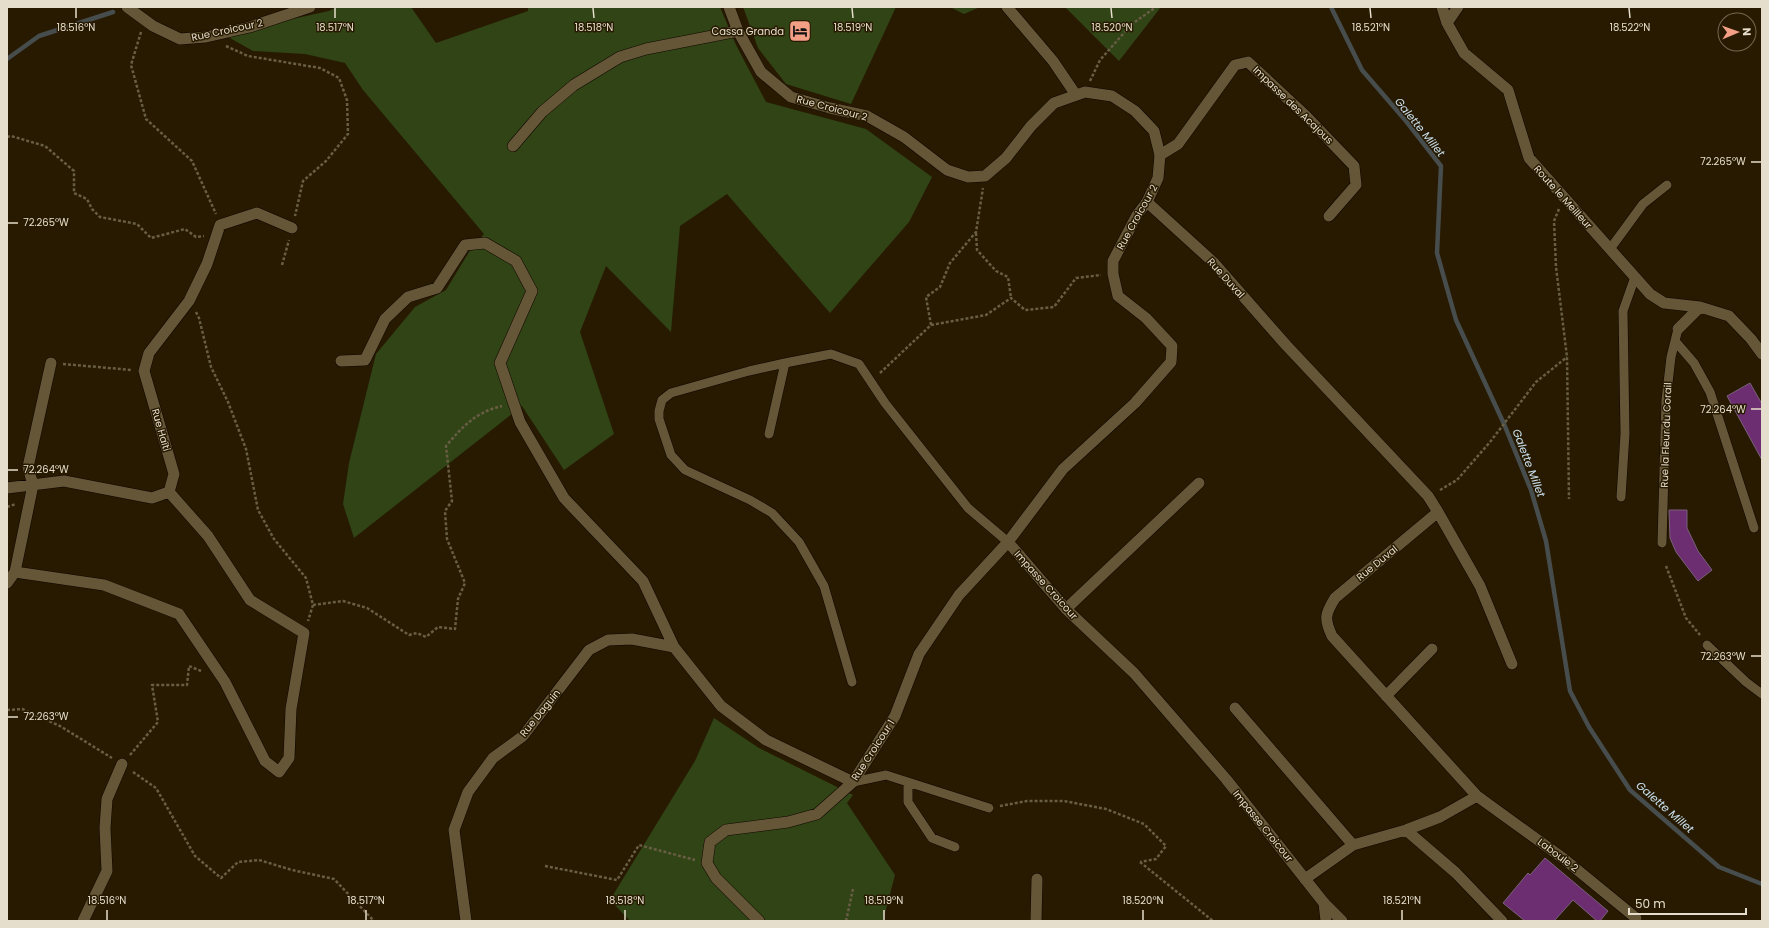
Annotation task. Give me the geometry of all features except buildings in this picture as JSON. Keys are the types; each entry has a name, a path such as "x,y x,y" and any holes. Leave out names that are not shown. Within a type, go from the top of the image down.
{"street":[{"name":"Rue Croicour 2","path":"127,7 153,26 180,39 206,37 250,27 310,7"},
{"name":"Rue Croicour 2","path":"729,7 738,31 762,72 791,97 830,108 867,116 904,137 947,170 968,177 985,176 1006,158 1031,126 1054,103 1080,94 1112,96 1135,111 1154,131 1160,155 1158,178 1147,202 1137,215 1113,261 1113,274 1118,296 1146,318 1172,346 1171,362 1135,403 1063,469 1008,542"},
{"path":"1007,7 1080,94"},
{"name":"Route le Meilleur","path":"1442,7 1447,23 1464,53 1508,90 1529,158 1650,294 1664,303 1700,307"},
{"path":"1447,23 1458,7"},
{"path":"513,146 542,112 569,89 620,58 646,49 738,31"},
{"name":"Impasse des Acajous","path":"1160,155 1178,144 1235,65 1248,62 1306,116 1354,166 1356,185 1329,216"},
{"name":"Rue Duval","path":"1147,202 1213,262 1286,345 1428,496 1438,512 1335,598 1327,611 1326,624 1332,636 1477,796"},
{"path":"144,371 149,353 189,301 207,264 218,230 257,213 292,228"},
{"path":"341,361 365,360 385,319 408,297 437,288 465,245 485,243 516,261 532,291 500,363 520,422 564,498 642,581 674,647 721,706 766,740 853,782"},
{"path":"1678,329 1700,307 1729,316 1751,339 1762,354"},
{"path":"7,582 15,572 33,485 28,467 51,363"},
{"name":"Rue Haïti","path":"144,371 174,474 169,492"},
{"path":"7,488 64,481 152,498 169,492 208,536 250,600 304,633 291,709 289,758 279,772 265,761 225,682 179,614 104,585 15,572"},
{"path":"1066,609 1199,483"},
{"path":"1438,512 1480,586 1512,664"},
{"name":"Impasse Croicour","path":"1008,542 1066,609 1134,673 1226,779 1324,903 1342,921"},
{"name":"Rue Croicour 1","path":"707,863 710,842 726,830 788,822 817,814 853,782 895,716 919,654 959,595 1008,542"},
{"name":"Rue Daguin","path":"466,921 454,830 468,792 493,758 523,736 589,650 608,640 632,639 674,647"},
{"path":"1386,696 1432,649"},
{"path":"1235,708 1352,845"},
{"path":"83,921 107,871 105,828 107,799 122,764"},
{"path":"1305,879 1352,845 1406,830 1440,817 1477,796"},
{"name":"Laboule 2","path":"1477,796 1564,859 1636,918"},
{"path":"1406,830 1456,873 1502,921"},
{"path":"707,863 716,878 759,921"},
{"path":"1036,921 1037,879"},
{"path":"1324,903 1326,921"}],"lane":[{"path":"1610,249 1643,204 1667,185"},
{"path":"1621,497 1625,434 1623,312 1635,278"},
{"name":"Rue la Fleur du Corail","path":"1662,543 1666,400 1671,357 1678,329"},
{"path":"1675,341 1694,363 1710,392 1754,528"},
{"name":"Impasse Croicour","path":"852,682 824,586 799,542 772,513 750,500 685,470 671,455 659,419 659,411 662,400 671,393 749,371 831,354 859,364 885,404 968,508 1008,542"},
{"path":"769,434 785,364"},
{"path":"1707,645 1746,682 1762,694"},
{"path":"853,782 886,775 989,808"},
{"path":"908,782 908,802 932,838 954,847"}],"path":[{"path":"1080,94 1100,60 1132,24 1156,7"},
{"path":"7,137 11,136 45,146 74,171 74,193 87,199 92,209 100,217 137,224 151,238 185,229 196,237 218,230 192,161 146,119 131,65 145,20"},
{"path":"206,37 248,56 320,68 339,78 346,100 348,134 326,161 303,181 282,265"},
{"path":"985,176 976,232 977,250 996,271 1008,277 1011,298 1025,310 1054,307 1076,278 1113,274"},
{"path":"1563,197 1554,221 1556,267 1567,357 1569,499"},
{"path":"931,325 926,297 940,287 950,263 976,232"},
{"path":"871,381 931,325 986,315 1011,298"},
{"path":"189,301 199,318 211,367 228,402 246,448 258,510 274,539 306,578 313,605 304,633"},
{"path":"1428,496 1457,480 1490,442 1536,382 1567,357"},
{"path":"51,363 144,371"},
{"path":"313,605 342,601 367,608 409,635 417,632 426,637 438,627 455,629 458,599 465,583 447,539 444,511 452,501 446,446 464,425 488,409 513,403"},
{"path":"1666,566 1686,618 1707,645"},
{"path":"122,764 158,722 152,685 187,684 189,666 203,672"},
{"path":"989,808 1027,801 1064,801 1106,809 1144,824 1166,846 1156,859 1140,862 1212,921"},
{"path":"545,866 617,880 639,845 707,863"},
{"path":"195,856 221,878 238,862 259,860 292,870 334,878 374,921"},
{"path":"846,921 853,888"}],"green space":[{"path":"337,7 411,7 436,43 528,11 528,7 720,7 736,45 766,102 866,129 932,177 909,222 830,313 727,194 680,226 671,332 606,266 580,332 614,434 564,470 522,406 354,538 343,504 349,463 376,354 415,307 446,290 469,252 484,234 363,90 345,63 305,54 253,51 228,37 283,21 329,11"},
{"path":"743,7 896,7 851,104 786,84 758,48"},
{"path":"950,7 980,7 964,14"},
{"path":"1065,7 1161,7 1119,61"},
{"path":"714,718 759,748 853,795 847,803 895,875 883,921 630,921 610,900 695,761"}],"waterway":[{"name":"Galette Millet","path":"1331,7 1362,70 1406,121 1441,166 1437,253 1456,320 1504,424 1531,490 1546,541 1570,691 1589,727 1630,790 1719,867 1762,884"},
{"path":"7,59 39,36 113,12"}],"place":[{"name":"Cassa Granda","path":"800,31"}]}
